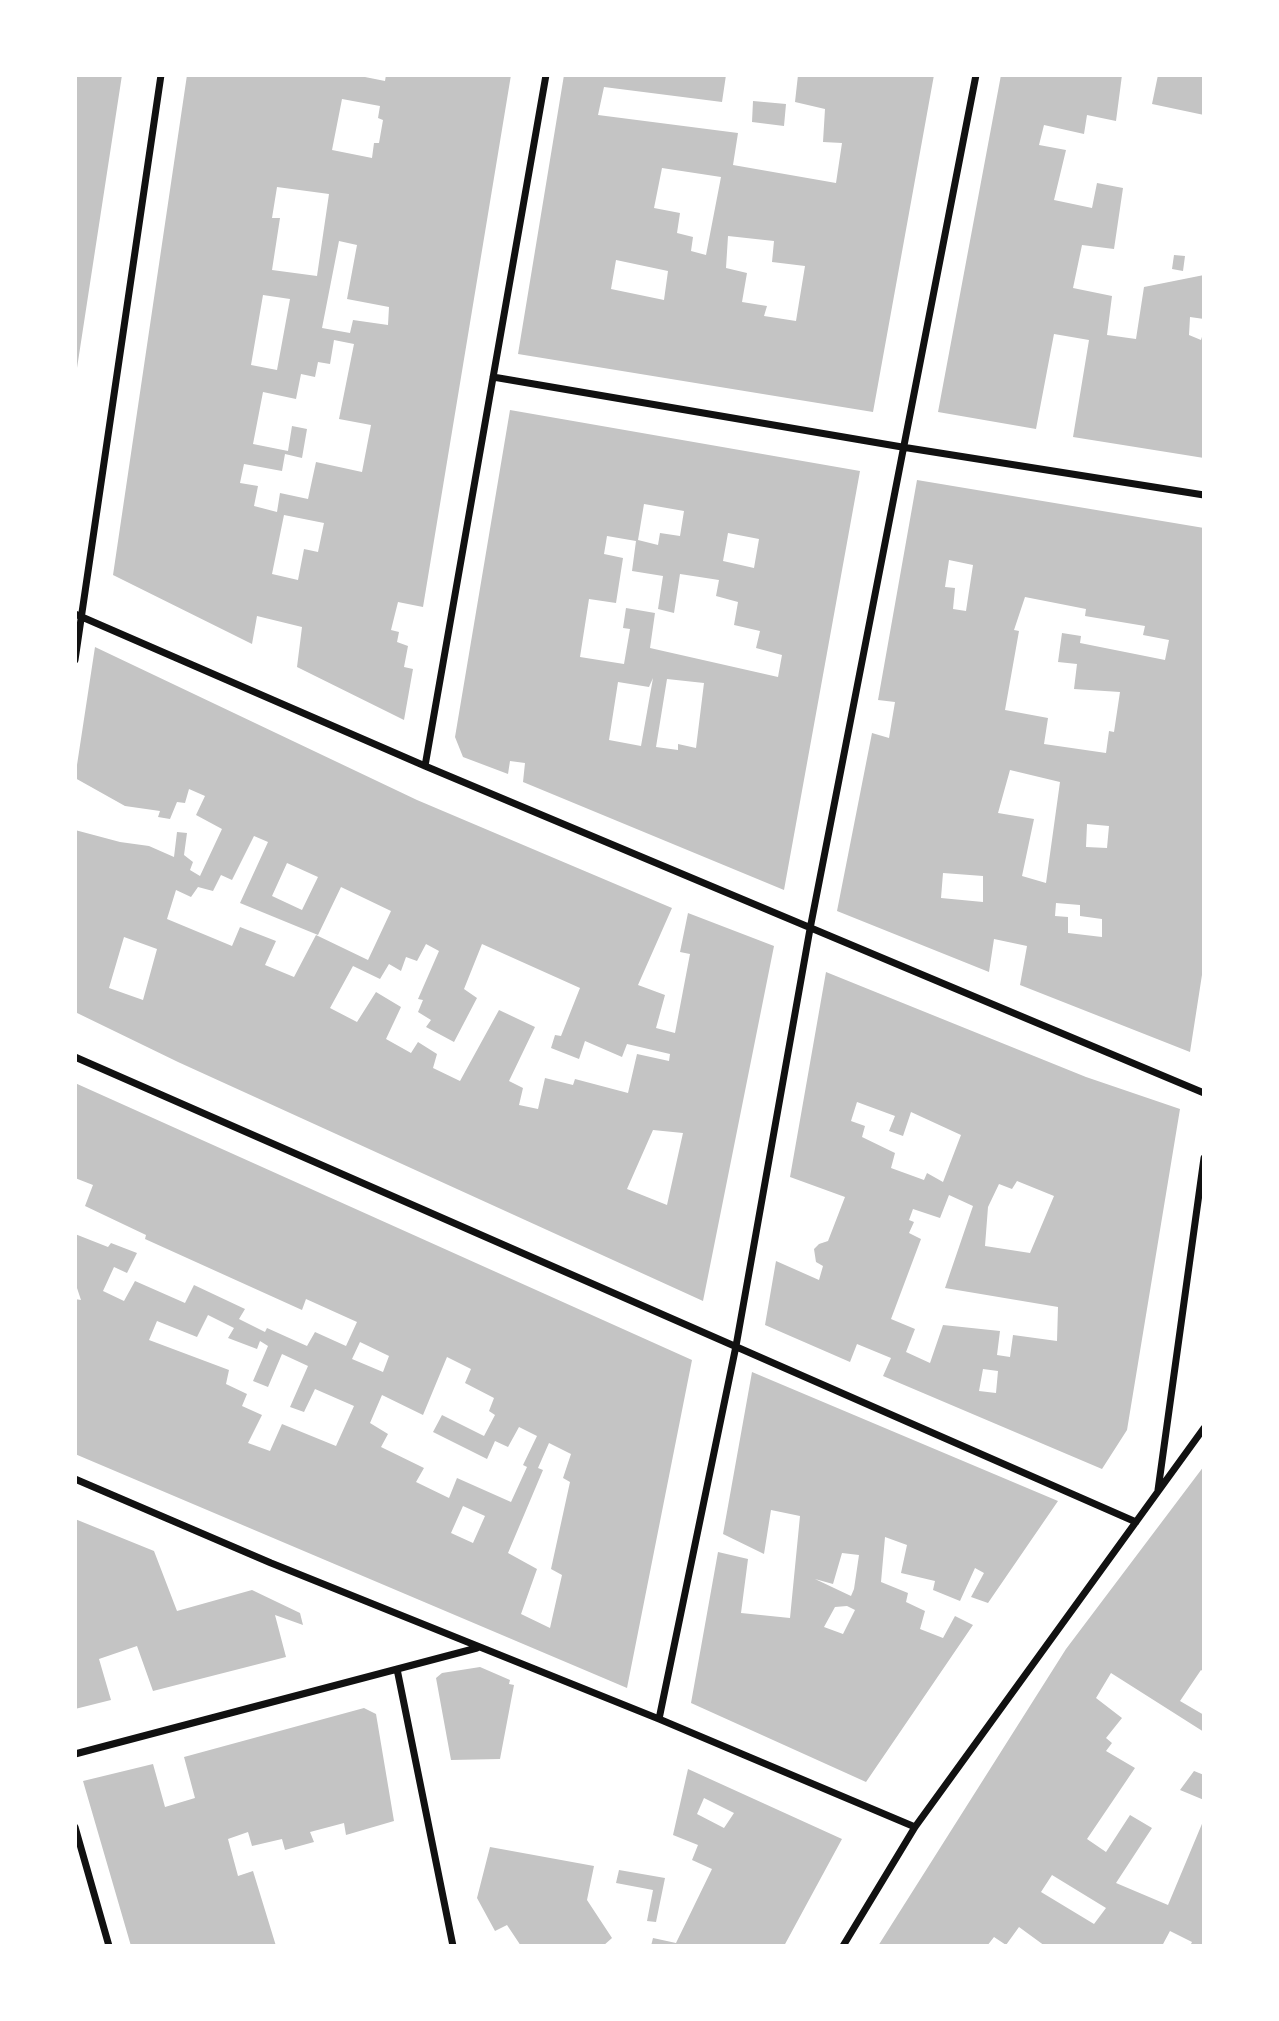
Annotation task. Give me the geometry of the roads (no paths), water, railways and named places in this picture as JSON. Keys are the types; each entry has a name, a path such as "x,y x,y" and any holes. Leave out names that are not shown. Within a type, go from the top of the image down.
{"street":[{"path":"75,660 79,616 161,75"},
{"path":"425,766 546,75"},
{"path":"659,1719 736,1346 810,929 976,75"},
{"path":"493,377 1204,495"},
{"path":"79,616 425,766 1204,1093"},
{"path":"75,1057 1136,1522"},
{"path":"1158,1492 1204,1158"},
{"path":"844,1946 915,1827 1204,1428"},
{"path":"75,1479 915,1827"},
{"path":"75,1754 478,1648"},
{"path":"397,1669 453,1946"},
{"path":"75,1827 109,1946"}]}
